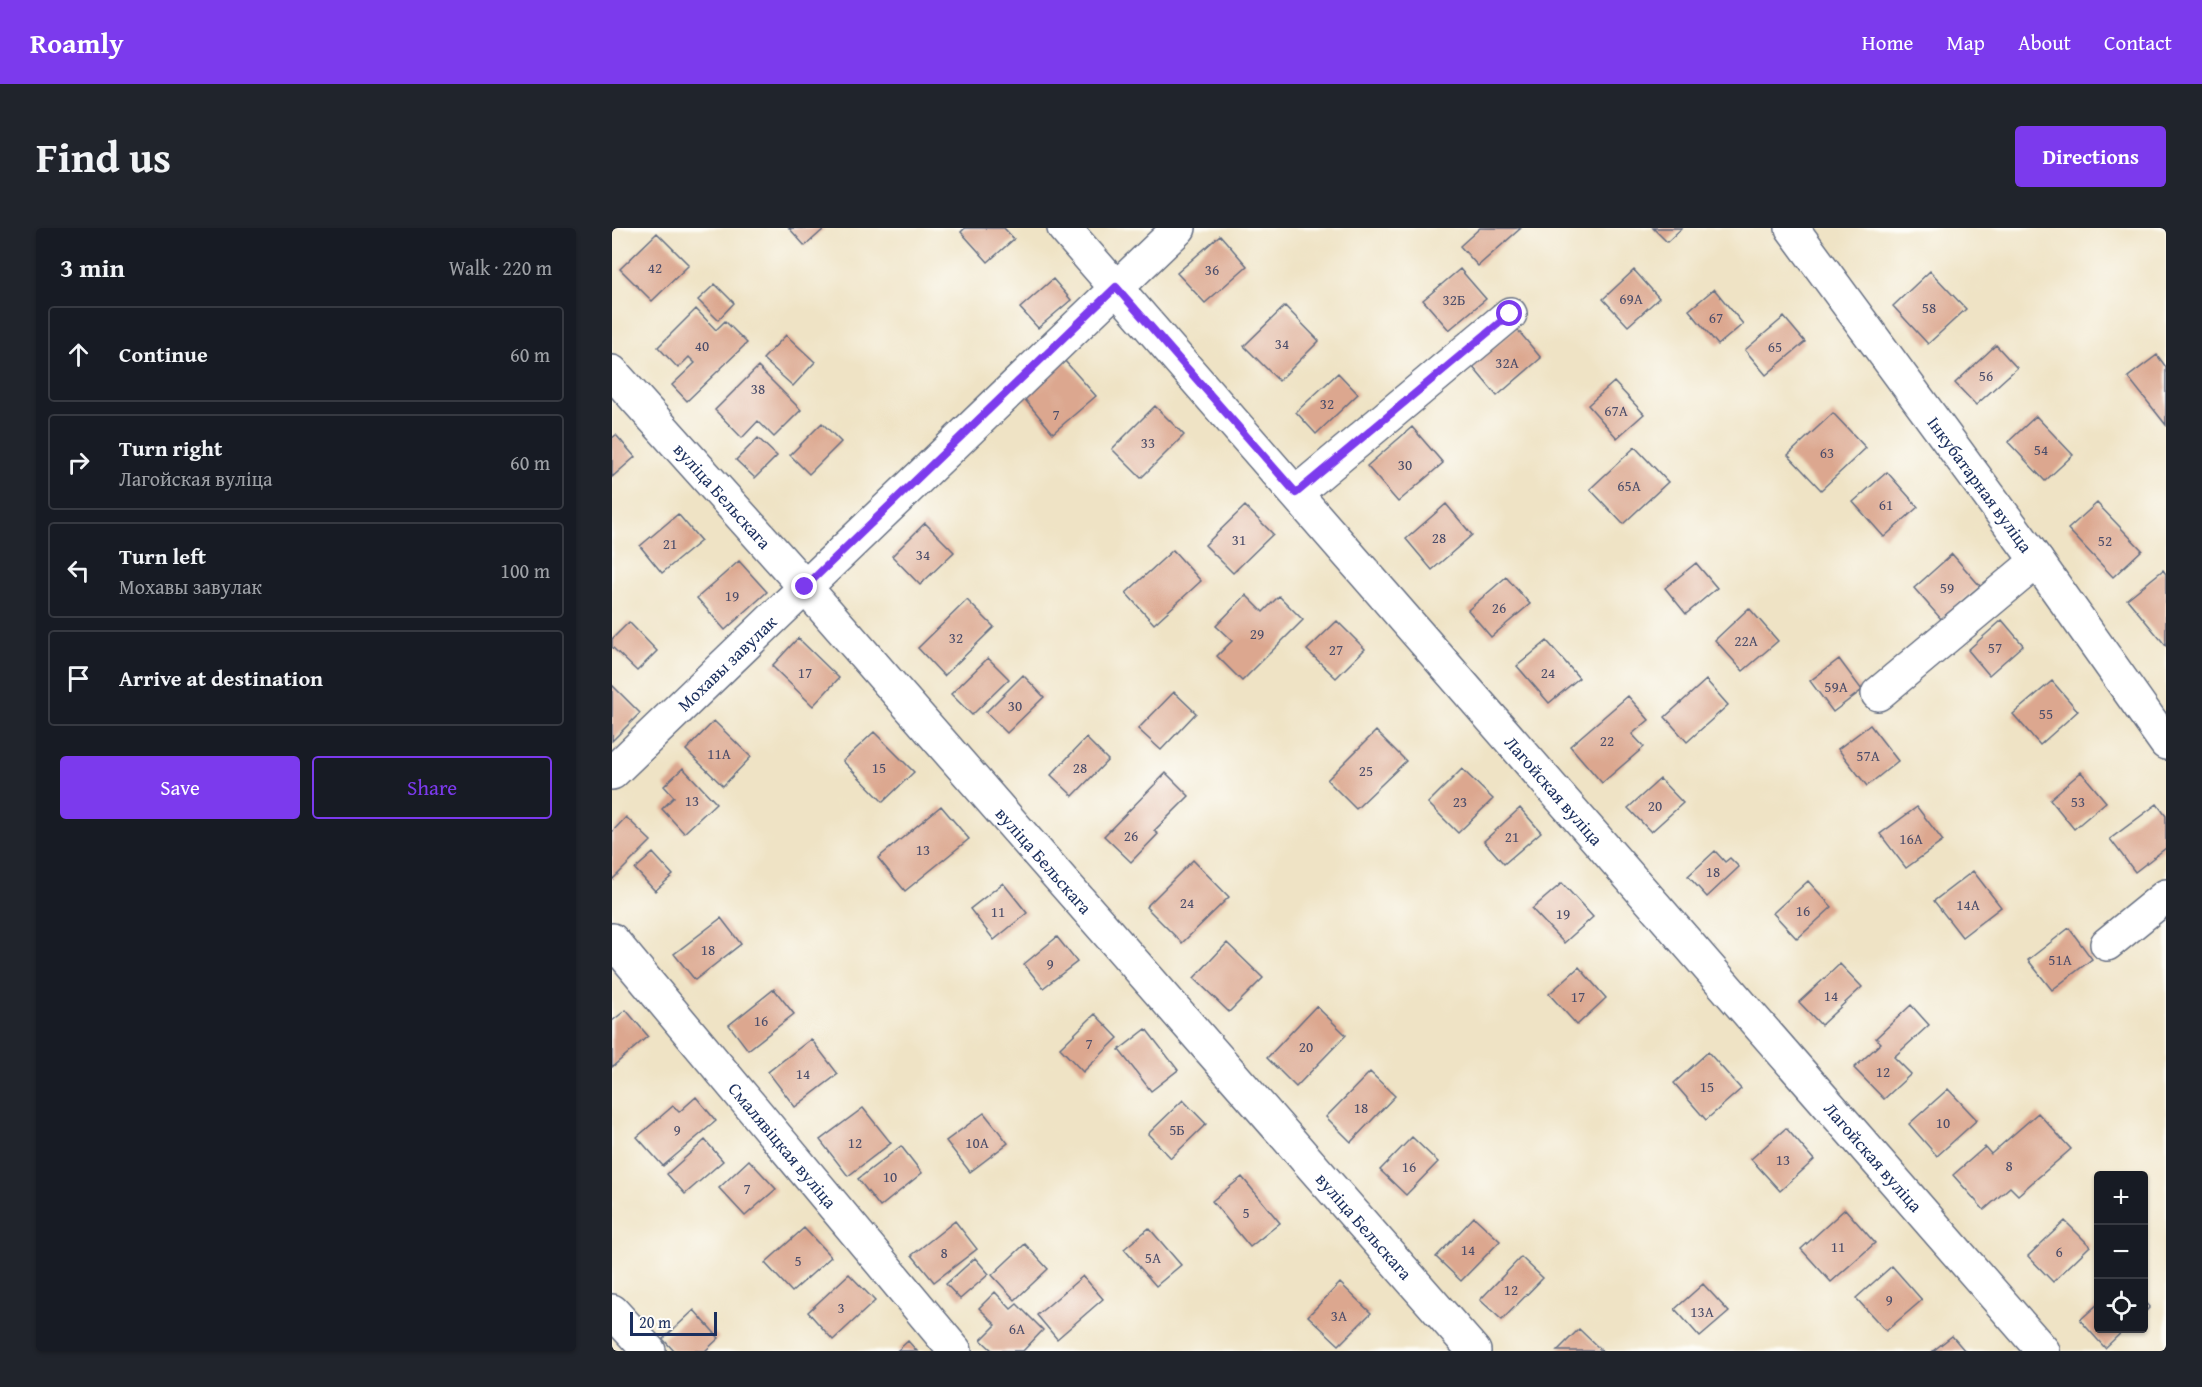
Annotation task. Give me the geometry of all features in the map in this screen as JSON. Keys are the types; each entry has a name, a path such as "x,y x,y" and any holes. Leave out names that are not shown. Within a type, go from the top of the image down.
{"street":[{"name":"Лагойская вуліца","path":"1064,228 2043,1351"},
{"name":"Мохавы завулак","path":"612,773 1179,228"},
{"name":"Інкубатарная вуліца","path":"1792,228 2037,561 2166,743"},
{"path":"1296,493 1510,314"},
{"name":"вуліца Бельскага","path":"612,372 805,587 1474,1351"},
{"path":"1878,693 2037,561"},
{"path":"2107,944 2166,896"},
{"name":"Смалявіцкая вуліца","path":"612,940 955,1351"},
{"path":"612,1311 649,1351"}],"building":[{"path":"789,228 825,228 805,246"},
{"path":"965,228 1004,228 1014,239 988,262 961,232"},
{"path":"1480,228 1521,228 1478,266 1460,246"},
{"path":"1653,228 1682,228 1667,242"},
{"path":"657,233 689,265 652,301 620,269"},
{"path":"1220,235 1247,266 1205,303 1177,273"},
{"path":"1460,269 1486,299 1449,330 1423,300"},
{"path":"1634,270 1659,298 1628,326 1603,299"},
{"path":"1930,271 1966,309 1928,344 1893,306"},
{"path":"1053,279 1071,300 1038,328 1020,308"},
{"path":"715,284 734,303 718,320 698,300"},
{"path":"1714,289 1743,324 1718,345 1689,310"},
{"path":"1285,306 1319,341 1279,381 1244,346"},
{"path":"696,309 716,330 725,321 747,343 687,401 672,385 695,363 689,357 678,368 658,347"},
{"path":"1784,317 1805,342 1766,375 1745,350"},
{"path":"1516,328 1541,358 1497,396 1472,366"},
{"path":"786,335 815,362 793,386 763,359"},
{"path":"1996,345 2017,368 1976,405 1955,383"},
{"path":"2157,355 2166,367 2166,425 2128,377"},
{"path":"1064,360 1096,396 1053,433 1022,396"},
{"path":"758,367 801,410 774,437 758,421 742,438 715,410"},
{"path":"1338,373 1358,394 1316,434 1296,412"},
{"path":"1614,382 1644,414 1617,438 1588,405"},
{"path":"1155,406 1184,435 1141,478 1112,449"},
{"path":"1833,413 1866,448 1821,490 1788,455"},
{"path":"2036,416 2073,455 2045,481 2008,442"},
{"path":"822,423 841,442 809,474 790,455"},
{"path":"1412,427 1443,463 1398,502 1367,466"},
{"path":"616,435 635,457 612,477 612,438"},
{"path":"758,438 777,456 755,478 736,460"},
{"path":"1635,447 1668,482 1623,524 1590,489"},
{"path":"1887,472 1918,507 1884,537 1853,502"},
{"path":"2097,503 2142,550 2113,577 2068,529"},
{"path":"1446,504 1472,535 1432,570 1406,539"},
{"path":"1245,506 1273,534 1233,573 1205,545"},
{"path":"678,514 701,541 662,573 640,546"},
{"path":"925,523 954,552 920,585 892,556"},
{"path":"1173,550 1201,581 1154,624 1126,593"},
{"path":"1952,554 1980,586 1941,619 1914,588"},
{"path":"739,561 767,592 725,630 697,598"},
{"path":"1696,563 1717,588 1686,614 1665,588"},
{"path":"2163,570 2166,574 2166,646 2127,599"},
{"path":"1506,577 1530,604 1491,637 1468,610"},
{"path":"1246,595 1263,612 1279,596 1303,620 1242,681 1217,656 1232,641 1216,626"},
{"path":"967,600 994,627 944,676 918,648"},
{"path":"1749,608 1778,641 1743,671 1715,640"},
{"path":"2002,620 2023,645 1989,675 1968,650"},
{"path":"1337,621 1365,649 1336,678 1307,650"},
{"path":"629,622 657,651 637,671 612,647 612,639"},
{"path":"798,638 839,678 813,706 772,666"},
{"path":"1547,641 1579,678 1549,703 1517,666"},
{"path":"988,658 1009,679 972,715 951,694"},
{"path":"1839,659 1862,690 1833,712 1810,681"},
{"path":"1023,675 1044,697 1007,733 986,712"},
{"path":"1706,680 1728,705 1687,742 1665,717"},
{"path":"2052,681 2078,711 2040,745 2013,714"},
{"path":"612,685 640,713 612,741"},
{"path":"1174,692 1196,713 1161,750 1138,729"},
{"path":"1628,696 1649,720 1632,734 1644,747 1602,783 1570,746"},
{"path":"714,721 751,757 723,786 686,750"},
{"path":"1870,725 1898,761 1867,786 1838,749"},
{"path":"1376,731 1406,761 1356,809 1327,780"},
{"path":"874,732 914,772 883,802 843,761"},
{"path":"1086,738 1108,760 1073,796 1051,775"},
{"path":"683,768 716,803 684,833 662,809 674,797 664,786"},
{"path":"1462,769 1493,799 1458,833 1428,803"},
{"path":"2081,772 2106,802 2074,829 2050,799"},
{"path":"1166,773 1189,796 1154,831 1158,834 1131,862 1104,836"},
{"path":"1660,779 1683,803 1651,832 1628,808"},
{"path":"2157,804 2166,816 2166,848 2135,872 2110,839"},
{"path":"941,806 969,839 905,891 878,858"},
{"path":"1917,807 1943,841 1906,868 1880,834"},
{"path":"1520,808 1541,832 1504,864 1484,841"},
{"path":"626,817 651,841 612,880 612,832"},
{"path":"1715,851 1725,862 1730,858 1739,867 1707,897 1688,876"},
{"path":"653,853 673,875 655,891 635,869"},
{"path":"1193,860 1229,897 1182,943 1146,907"},
{"path":"1973,871 2001,907 1962,937 1934,901"},
{"path":"1808,881 1832,907 1797,939 1773,913"},
{"path":"1003,883 1027,913 994,940 970,909"},
{"path":"1562,883 1593,917 1564,943 1532,909"},
{"path":"721,918 741,944 695,980 674,954"},
{"path":"2069,928 2092,959 2052,990 2028,960"},
{"path":"1057,937 1077,962 1043,988 1024,964"},
{"path":"1227,943 1263,978 1229,1012 1194,978"},
{"path":"1840,964 1862,987 1821,1025 1799,1002"},
{"path":"1579,967 1606,998 1577,1025 1549,994"},
{"path":"774,989 794,1014 748,1050 729,1025"},
{"path":"1911,1005 1929,1025 1894,1057 1911,1074 1884,1099 1854,1068 1881,1043 1876,1038"},
{"path":"1316,1006 1346,1035 1296,1087 1267,1058"},
{"path":"626,1010 648,1036 612,1067 612,1021"},
{"path":"1095,1014 1118,1038 1083,1072 1060,1048"},
{"path":"1146,1029 1178,1070 1151,1091 1119,1050"},
{"path":"811,1039 838,1074 795,1107 768,1072"},
{"path":"1708,1052 1741,1089 1706,1120 1674,1083"},
{"path":"1370,1072 1395,1096 1351,1142 1326,1117"},
{"path":"1948,1089 1977,1120 1937,1156 1909,1124"},
{"path":"696,1097 716,1121 663,1166 637,1137 673,1106 679,1112"},
{"path":"1183,1100 1206,1124 1171,1158 1148,1134"},
{"path":"863,1108 891,1143 848,1176 820,1140"},
{"path":"984,1113 1008,1143 970,1172 946,1141"},
{"path":"2038,1113 2071,1149 2018,1195 2010,1187 1984,1210 1953,1175 1985,1147 1991,1154"},
{"path":"1786,1128 1814,1160 1780,1191 1751,1159"},
{"path":"1412,1137 1438,1162 1406,1195 1380,1170"},
{"path":"705,1140 723,1161 685,1194 667,1174"},
{"path":"901,1146 922,1173 880,1207 858,1179"},
{"path":"749,1160 776,1189 745,1216 719,1188"},
{"path":"1242,1177 1280,1223 1250,1247 1212,1201"},
{"path":"1845,1209 1875,1243 1831,1282 1801,1249"},
{"path":"1474,1217 1500,1241 1461,1281 1436,1257"},
{"path":"955,1221 977,1249 934,1282 912,1255"},
{"path":"2065,1221 2090,1246 2053,1282 2028,1256"},
{"path":"804,1228 831,1257 792,1292 765,1263"},
{"path":"1149,1228 1181,1265 1156,1286 1124,1249"},
{"path":"1025,1244 1048,1269 1015,1300 992,1275"},
{"path":"1521,1257 1543,1278 1502,1320 1480,1300"},
{"path":"975,1258 989,1274 960,1299 946,1284"},
{"path":"1892,1266 1922,1300 1886,1331 1856,1298"},
{"path":"849,1274 875,1301 833,1340 808,1312"},
{"path":"1083,1276 1103,1299 1057,1339 1037,1315"},
{"path":"1340,1283 1371,1313 1339,1345 1308,1316"},
{"path":"1703,1284 1729,1312 1700,1337 1675,1309"},
{"path":"995,1292 1011,1309 1017,1304 1043,1330 1023,1351 993,1351 981,1340 996,1325 979,1308"},
{"path":"2094,1308 2094,1333 2121,1333 2105,1348 2080,1320"},
{"path":"694,1310 719,1338 705,1351 674,1351 663,1339"},
{"path":"1579,1329 1602,1351 1557,1351"},
{"path":"1952,1336 1965,1351 1933,1351"},
{"path":"908,1341 917,1351 897,1351"}],"route":[{"path":"805,587 1116,287 1296,493 1510,314"}]}
